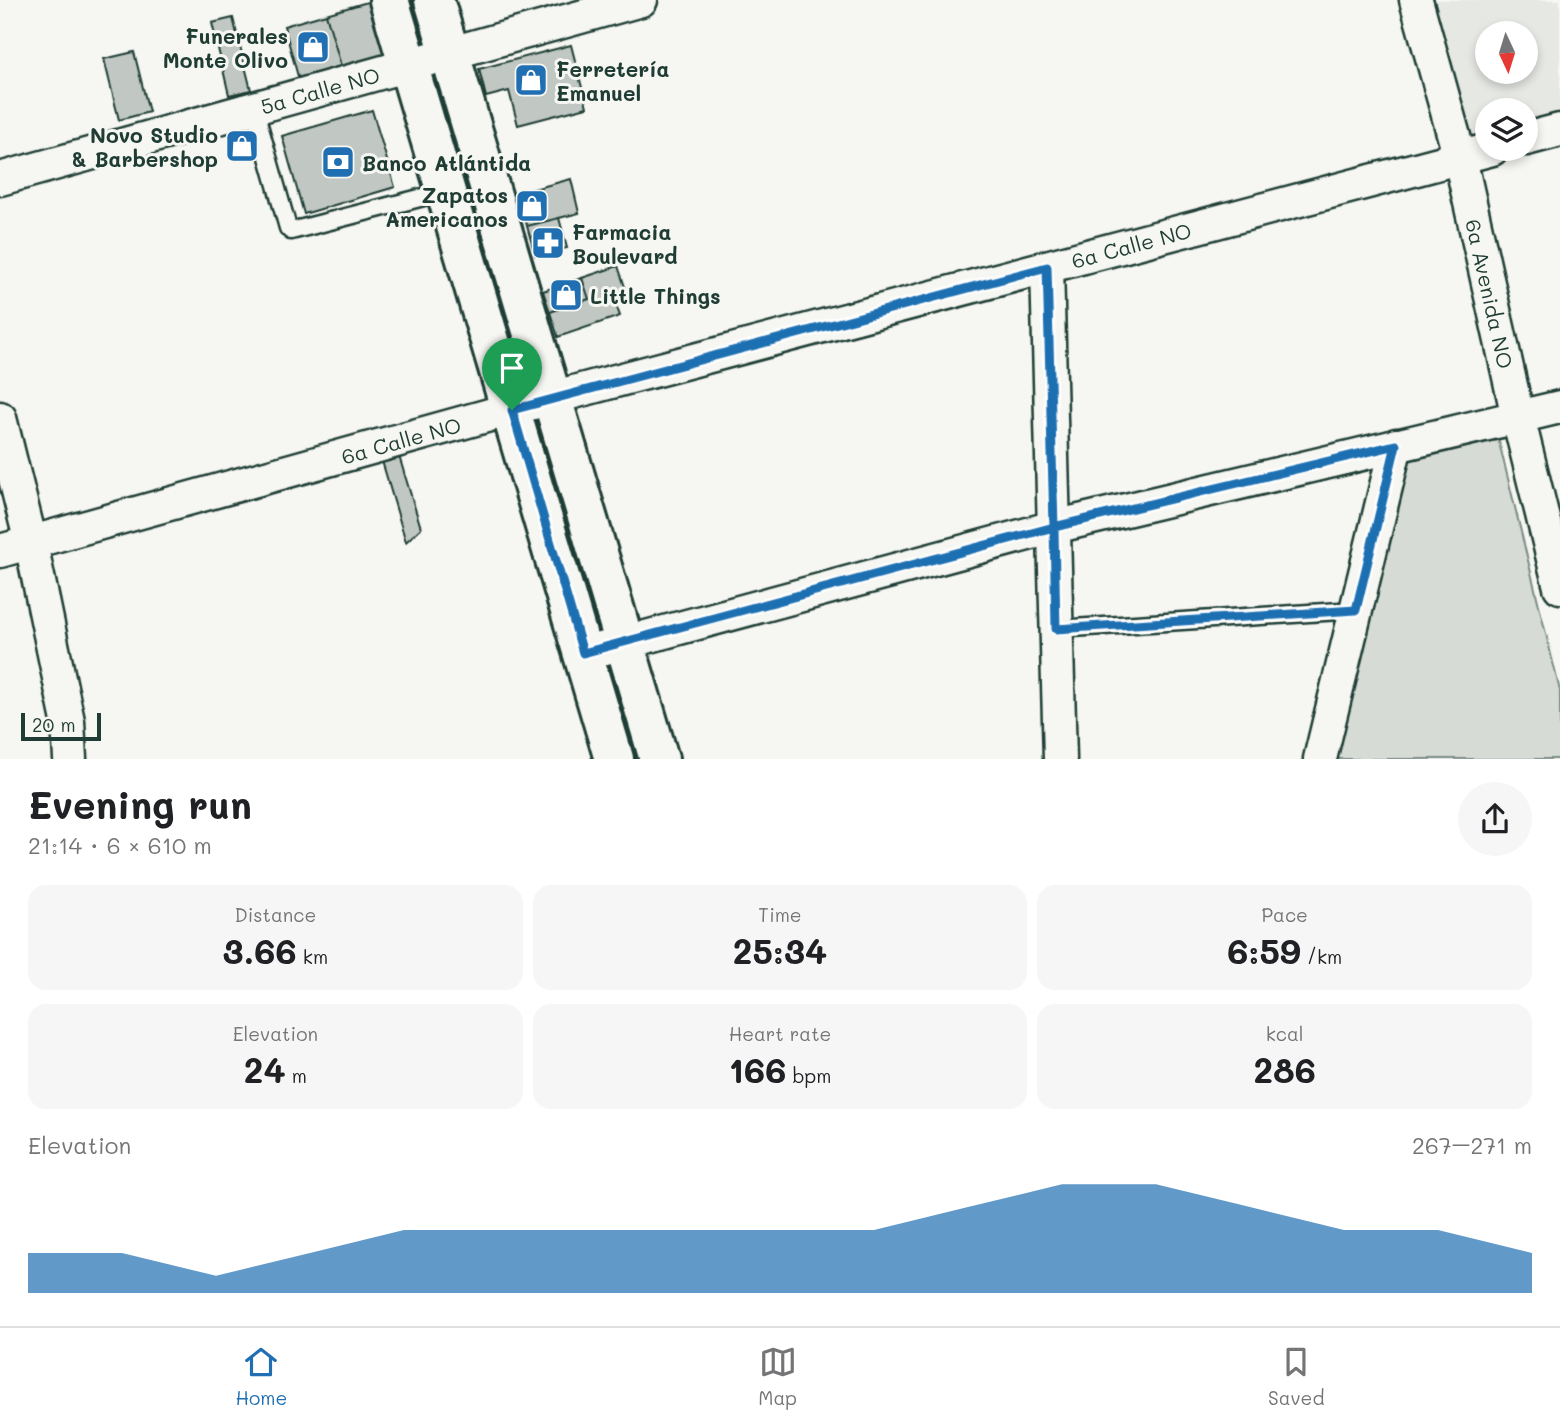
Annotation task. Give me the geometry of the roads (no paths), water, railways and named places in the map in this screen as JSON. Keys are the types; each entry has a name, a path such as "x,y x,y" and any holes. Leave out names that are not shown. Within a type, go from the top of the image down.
{"main road":[{"path":"389,0 614,759"},
{"path":"434,0 659,759"}],"street":[{"name":"5a Calle NO","path":"0,179 641,0"},
{"name":"6a Avenida NO","path":"1416,0 1460,158 1518,417 1560,587"},
{"path":"1538,136 1560,130"},
{"name":"6a Calle NO","path":"0,551 551,398 1475,154"},
{"path":"1047,267 1060,759"},
{"path":"583,653 1054,527 1560,407"},
{"path":"0,418 31,543 68,721 70,759"},
{"path":"1320,759 1396,445"}],"lane":[{"path":"254,107 291,231 447,191"},
{"path":"1056,629 1356,610"}],"place":[{"name":"Funerales Monte Olivo","path":"313,47"},
{"name":"Ferretería Emanuel","path":"531,80"},
{"name":"Novo Studio & Barbershop","path":"242,146"},
{"name":"Banco Atlántida","path":"338,162"},
{"name":"Zapatos Americanos","path":"532,206"},
{"name":"Farmacia Boulevard","path":"548,243"},
{"name":"Little Things","path":"566,295"}]}
